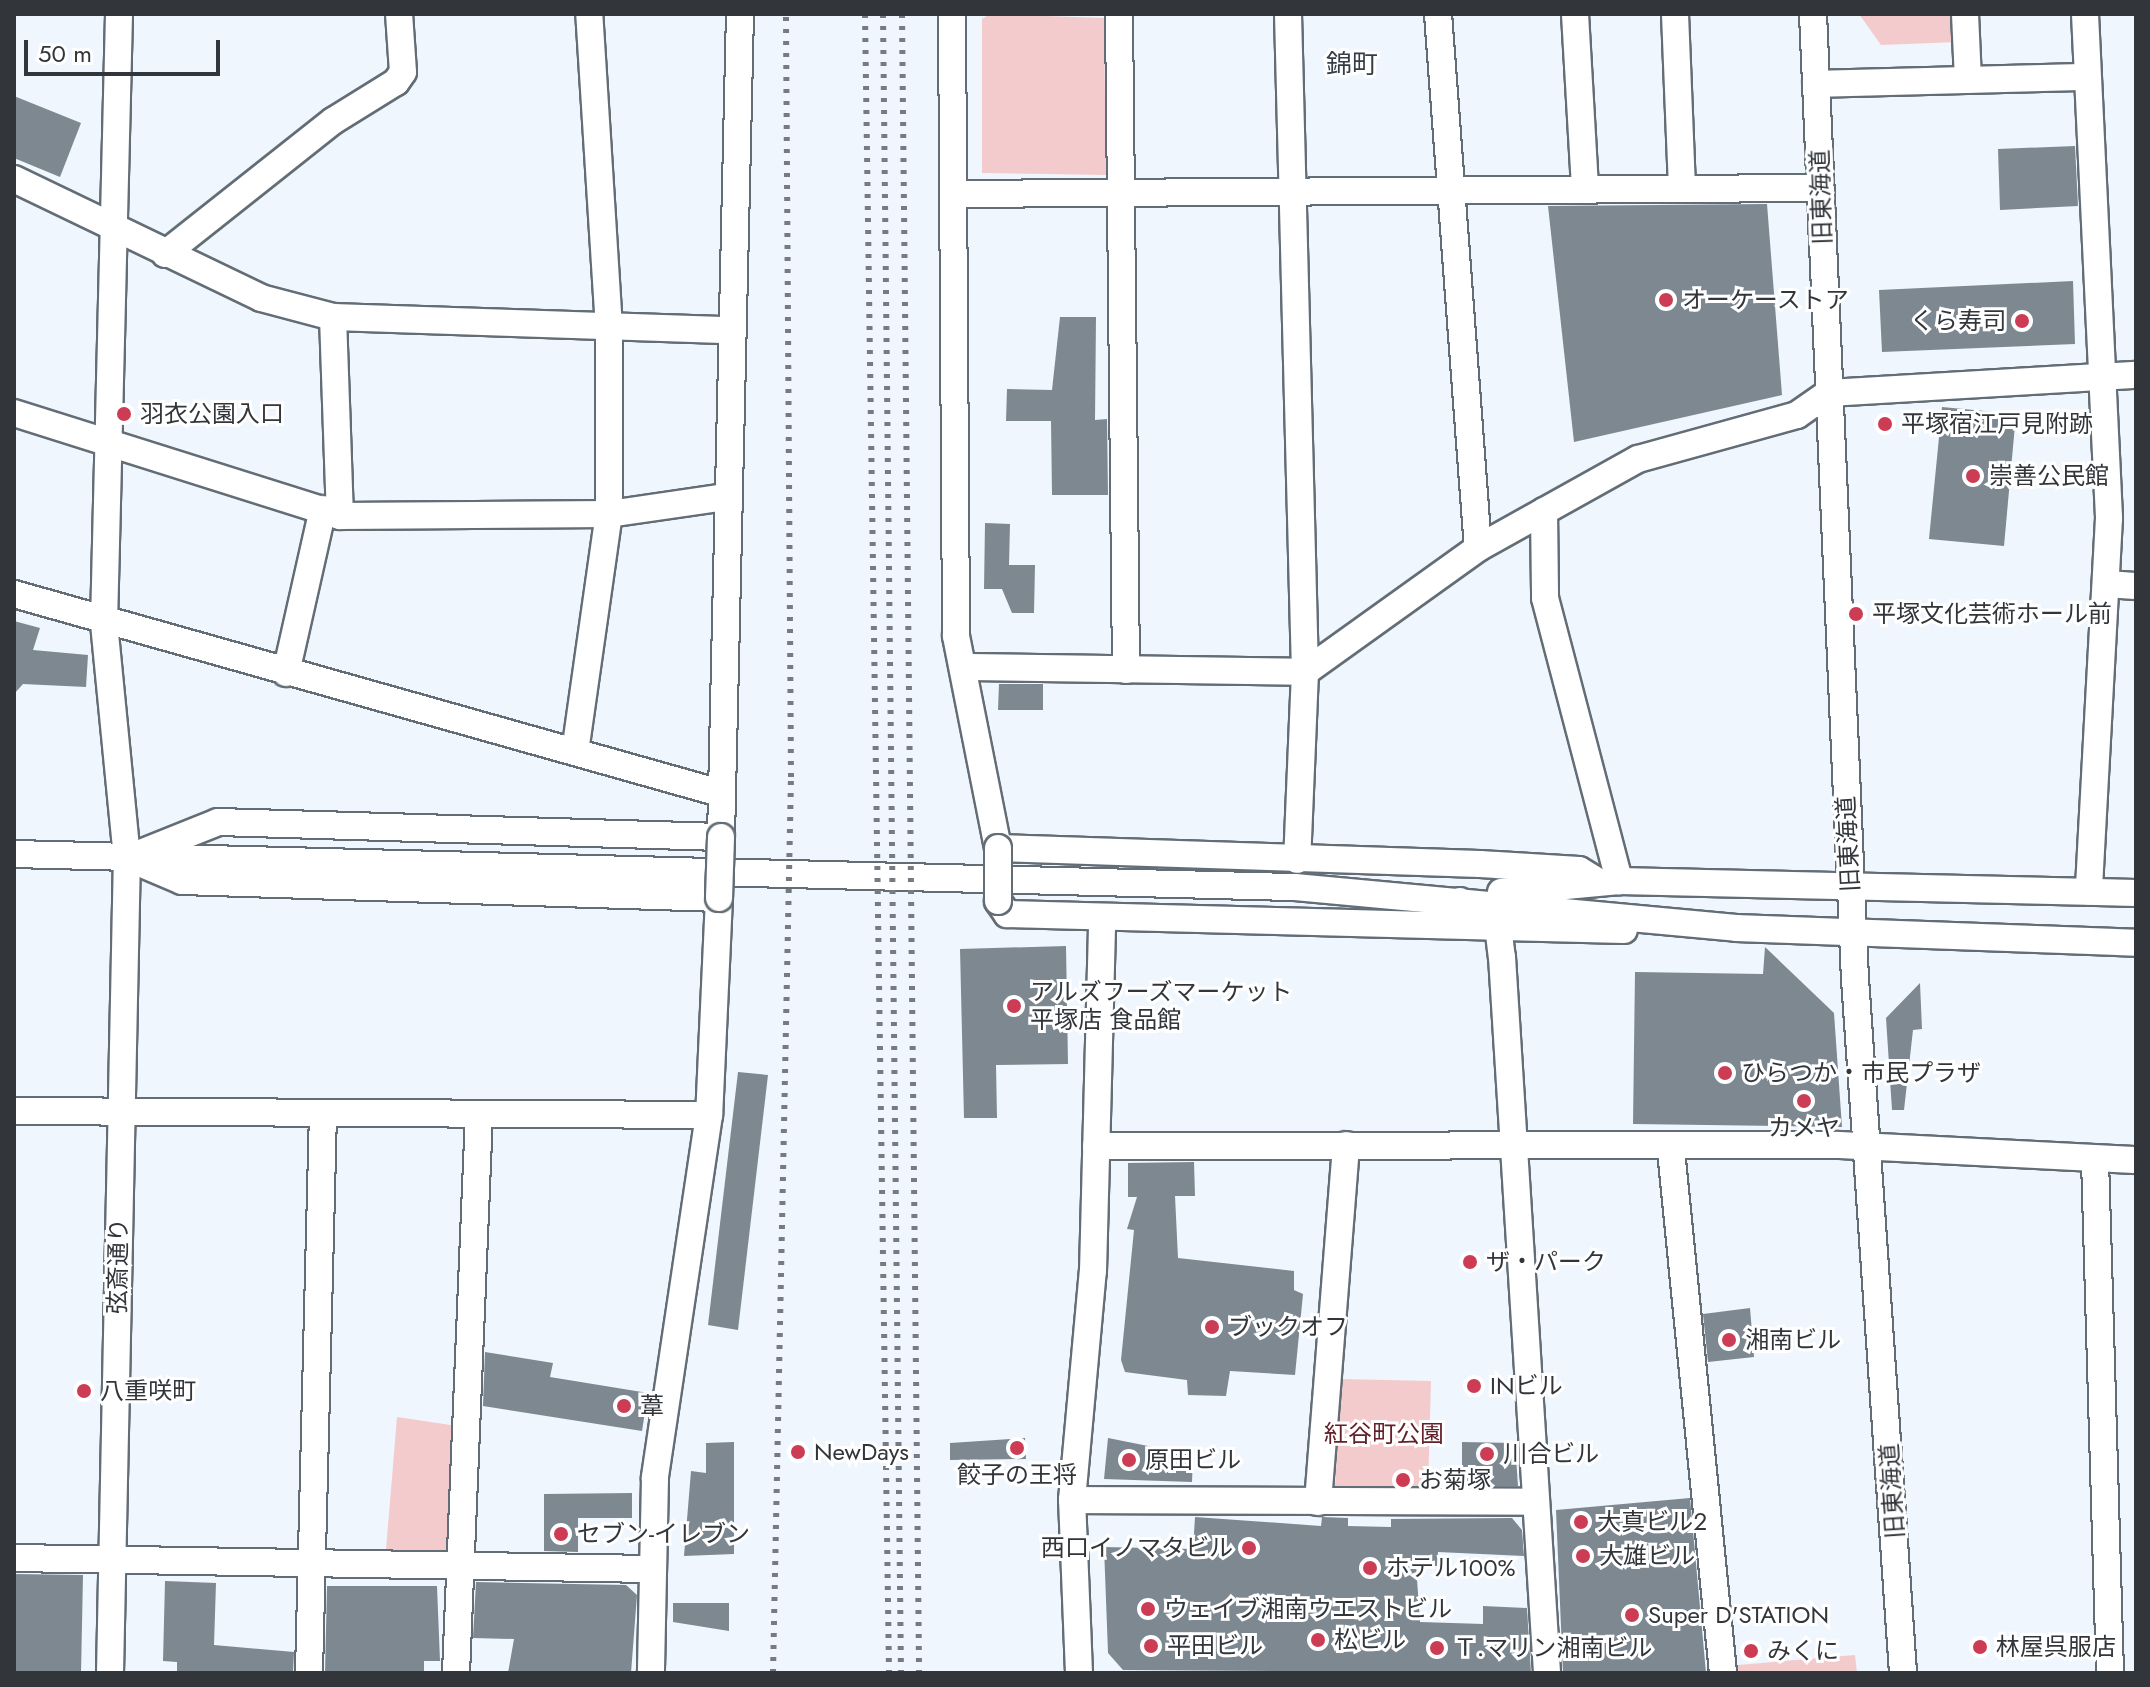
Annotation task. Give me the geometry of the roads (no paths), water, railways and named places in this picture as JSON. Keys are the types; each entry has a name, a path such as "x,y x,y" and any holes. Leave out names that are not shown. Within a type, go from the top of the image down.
{"street":[{"name":"弦斎通り","path":"110,1673 127,858 104,624 106,442 119,14"},
{"path":"165,254 333,121 396,82 403,72 399,14"},
{"path":"575,752 609,514 609,328 589,14"},
{"path":"651,1673 650,1569 656,1465 709,1115 721,837 725,497 740,14"},
{"path":"952,14 956,636 966,667 998,848 998,901 1007,914 1499,932 1736,928 2136,943"},
{"path":"1119,14 1126,670"},
{"path":"1288,14 1297,192 1305,672 1297,860"},
{"path":"1438,14 1478,548"},
{"path":"1575,14 1585,190"},
{"path":"1675,14 1682,189"},
{"name":"旧東海道","path":"1813,14 1853,931 1903,1673"},
{"path":"1965,14 1968,80"},
{"path":"2085,14 2102,371 2106,584 2089,891"},
{"path":"1816,84 2087,77"},
{"path":"14,179 115,223 165,254 261,298 333,317 730,330"},
{"path":"953,194 1820,188"},
{"path":"286,673 332,513 333,317"},
{"path":"966,667 1305,672 1478,548 1638,459 1797,415 1829,393 2102,371 2136,375"},
{"path":"14,413 332,513 609,514 725,497"},
{"path":"1544,511 1545,598 1608,881"},
{"path":"2106,584 2136,586"},
{"path":"14,594 104,624 720,793"},
{"path":"127,858 218,822 721,837"},
{"path":"998,848 1579,870 1608,881"},
{"path":"14,854 1263,886 1453,898 1736,928"},
{"path":"127,858 182,881 719,898"},
{"path":"1453,898 1608,881 2136,893"},
{"path":"1453,898 1499,932 1547,1673"},
{"path":"1079,1673 1072,1500 1096,1146 1102,918"},
{"path":"14,1111 709,1115"},
{"path":"309,1673 323,1114"},
{"path":"456,1673 479,1115"},
{"path":"1096,1146 1346,1145 1671,1150 1870,1148 2136,1160"},
{"path":"1318,1502 1346,1145"},
{"path":"1671,1150 1723,1673"},
{"path":"2095,1159 2110,1673"},
{"path":"1072,1500 1535,1502"},
{"path":"14,1558 460,1569 650,1569"}],"railway":[{"path":"773,1673 791,777 786,14"},
{"path":"865,14 889,1673"},
{"path":"883,14 901,1673"},
{"path":"902,14 919,1673"}],"place":[{"name":"オーケーストア","path":"1666,300"},
{"name":"くら寿司","path":"2022,321"},
{"name":"羽衣公園入口","path":"124,414"},
{"name":"平塚宿江戸見附跡","path":"1885,424"},
{"name":"崇善公民館","path":"1973,476"},
{"name":"平塚文化芸術ホール前","path":"1856,614"},
{"name":"アルズフーズマーケット 平塚店 食品館","path":"1014,1006"},
{"name":"ひらつか・市民プラザ","path":"1725,1073"},
{"name":"カメヤ","path":"1804,1101"},
{"name":"ザ・パーク","path":"1470,1262"},
{"name":"ブックオフ","path":"1212,1327"},
{"name":"湘南ビル","path":"1729,1340"},
{"name":"INビル","path":"1474,1386"},
{"name":"八重咲町","path":"84,1391"},
{"name":"葦","path":"624,1406"},
{"name":"餃子の王将","path":"1017,1448"},
{"name":"NewDays","path":"798,1452"},
{"name":"川合ビル","path":"1487,1454"},
{"name":"原田ビル","path":"1129,1460"},
{"name":"お菊塚","path":"1403,1480"},
{"name":"大真ビル２","path":"1581,1522"},
{"name":"セブン-イレブン","path":"561,1534"},
{"name":"西口イノマタビル","path":"1249,1548"},
{"name":"大雄ビル","path":"1583,1556"},
{"name":"ホテル100%","path":"1370,1568"},
{"name":"ウェイブ湘南ウエストビル","path":"1148,1609"},
{"name":"Super D'STATION","path":"1632,1615"},
{"name":"松ビル","path":"1318,1640"},
{"name":"平田ビル","path":"1151,1646"},
{"name":"林屋呉服店","path":"1980,1647"},
{"name":"Ｔ.マリン湘南ビル","path":"1437,1648"},
{"name":"みくに","path":"1751,1651"}],"district":[{"name":"錦町","path":"1352,65"}],"park label":[{"name":"紅谷町公園","path":"1384,1434"}]}
